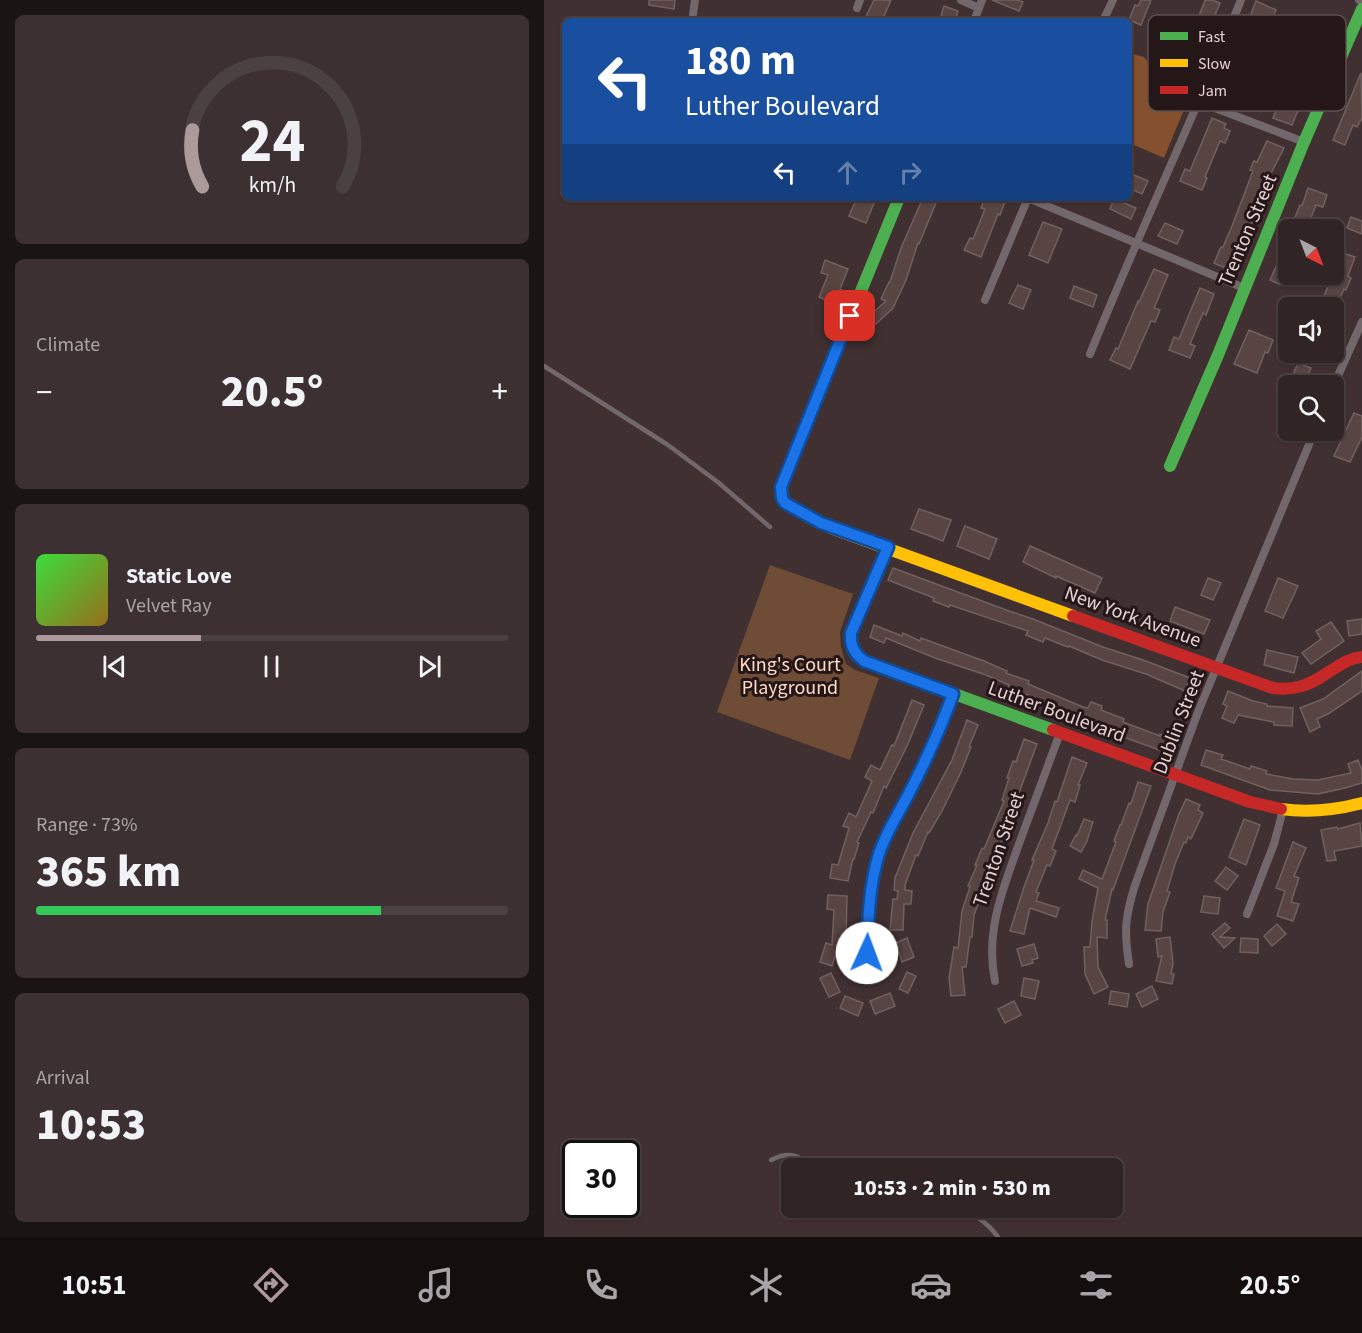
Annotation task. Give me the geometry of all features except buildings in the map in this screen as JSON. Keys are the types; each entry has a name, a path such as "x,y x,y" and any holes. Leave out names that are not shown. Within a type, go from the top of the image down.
{"street":[{"path":"692,14 695,0"},
{"path":"961,0 981,4 975,18"},
{"path":"1104,18 1113,0"},
{"path":"1235,15 1241,0"},
{"name":"Trenton Street","path":"1346,46 1362,9"},
{"path":"1090,354 1195,111"},
{"path":"1223,111 1304,142"},
{"name":"Trenton Street","path":"1170,466 1318,111"},
{"name":"New York Avenue","path":"898,201 781,487 780,492 785,503 821,523 1273,688 1282,690 1306,687 1348,659 1362,657"},
{"path":"985,300 1027,201"},
{"path":"1035,201 1244,288"},
{"path":"1338,375 1362,322"},
{"name":"Dublin Street","path":"1129,964 1126,943 1127,911 1135,885 1198,712 1310,441"},
{"name":"Luther Boulevard","path":"888,547 851,633 850,641 853,649 864,661 1250,802 1283,810 1299,811 1328,811 1362,803"},
{"path":"867,968 871,891 879,854 887,833 928,754 953,694"},
{"name":"Trenton Street","path":"995,981 991,951 995,918 1007,878 1060,733"},
{"path":"1247,914 1274,844 1283,810"}],"lane":[{"path":"544,366 668,445 719,483 770,527"},
{"path":"771,1160 787,1154 800,1158"},
{"path":"979,1218 998,1237"}],"green space":[{"name":"King's Court Playground","path":"770,565 853,594 840,632 846,664 855,670 879,678 850,760 717,712"}],"shaded area":[{"path":"1132,54 1144,57 1148,62 1148,111 1183,111 1164,158 1134,145 1132,150"}],"traffic: fast":[{"path":"1346,46 1362,9"},
{"path":"1170,466 1318,111"},
{"path":"782,497 781,487 898,201"},
{"path":"888,547 851,633 853,645 861,658 1053,730"}],"traffic: slow":[{"path":"782,497 785,503 831,528 1073,616"},
{"path":"1281,809 1322,810 1362,803"}],"traffic: jam":[{"path":"1073,616 1273,688 1288,689 1302,686 1348,661 1362,657"},
{"path":"1053,730 1250,802 1281,809"}],"route":[{"path":"850,316 780,492 785,503 821,523 888,547 851,633 850,641 857,656 864,661 953,694 942,724 887,833 879,854 871,891 867,953"}]}
